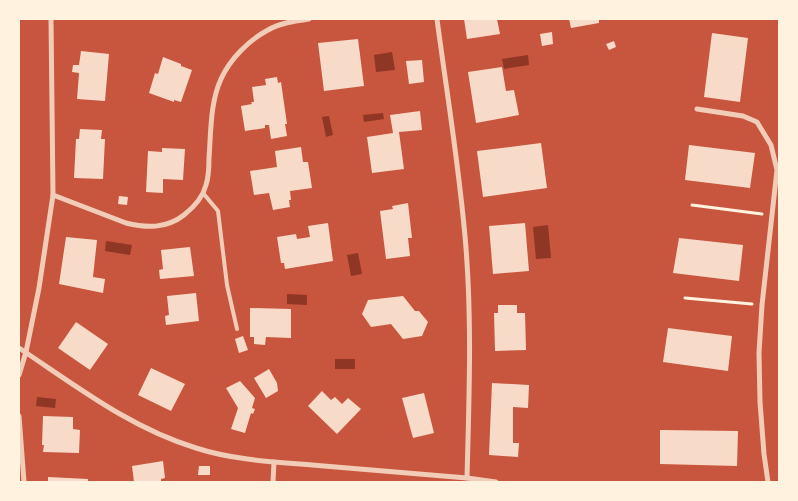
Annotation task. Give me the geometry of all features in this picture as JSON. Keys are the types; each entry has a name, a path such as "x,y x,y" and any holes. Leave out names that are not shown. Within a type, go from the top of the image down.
{"street":[{"path":"19,375 26,352 39,288 53,194 51,19"},
{"path":"53,194 126,223 146,227 164,225 180,218 195,205 203,193 208,175 215,98 222,78 235,57 269,29 309,19"},
{"path":"437,19 466,248 470,339 467,478"},
{"path":"697,109 743,116 757,122 771,145 777,170 762,305 759,353 760,402 768,482"},
{"path":"19,348 114,411 176,441 196,448 218,454 274,462 496,482"},
{"path":"19,416 24,482"},
{"path":"273,482 274,462"}],"lane":[{"path":"203,193 218,211 227,285 237,329"}],"path":[{"path":"692,205 773,215"},
{"path":"685,298 762,305"}],"shaded area":[{"path":"392,52 395,70 376,72 374,55"},
{"path":"528,55 529,65 504,69 502,59"},
{"path":"383,113 384,119 364,122 363,115"},
{"path":"329,116 333,135 326,137 322,117"},
{"path":"548,225 551,258 536,259 533,227"},
{"path":"106,241 132,245 130,255 105,251"},
{"path":"358,253 362,274 351,276 347,255"},
{"path":"287,294 307,295 307,305 287,304"},
{"path":"335,359 355,359 355,369 335,369"},
{"path":"37,397 56,399 55,408 36,406"}],"building":[{"path":"464,19 497,19 500,34 467,39"},
{"path":"569,19 599,19 599,23 571,28"},
{"path":"552,32 553,44 542,46 540,34"},
{"path":"712,33 748,38 740,102 704,97"},
{"path":"358,39 364,86 324,91 318,43"},
{"path":"614,41 616,47 609,50 606,44"},
{"path":"81,51 109,54 105,101 77,99 79,73 72,72 73,65 79,65"},
{"path":"163,57 192,70 181,102 174,100 174,102 149,93 155,73 158,74"},
{"path":"422,60 424,82 409,84 406,61"},
{"path":"502,67 506,91 514,90 519,115 476,123 468,72"},
{"path":"277,77 278,83 281,82 287,136 271,139 269,125 265,125 265,128 245,131 241,106 254,102 252,87 266,85 265,79"},
{"path":"420,111 422,130 399,132 404,169 372,173 367,137 393,133 390,115"},
{"path":"80,129 102,130 101,139 105,139 103,179 74,178 76,139 79,139"},
{"path":"541,143 547,188 483,197 477,151"},
{"path":"689,145 755,153 750,188 685,180"},
{"path":"301,147 303,162 308,162 312,188 290,191 290,207 273,210 269,193 254,195 250,171 277,167 275,151"},
{"path":"162,148 185,149 183,180 163,179 163,193 146,192 148,151 162,152"},
{"path":"119,196 128,197 127,205 118,204"},
{"path":"408,203 412,238 408,238 410,256 386,259 380,211 393,209 392,206"},
{"path":"328,223 333,261 285,269 284,263 281,263 277,237 296,234 297,239 310,237 308,226"},
{"path":"525,223 529,271 493,274 489,226"},
{"path":"66,237 97,240 93,277 105,279 103,293 59,284"},
{"path":"679,238 743,245 739,281 673,273"},
{"path":"190,247 194,276 160,279 159,270 163,269 161,250"},
{"path":"196,293 199,321 166,325 165,316 169,315 167,296"},
{"path":"403,296 415,311 419,311 428,322 422,336 403,339 391,324 371,327 362,314 368,300"},
{"path":"498,305 517,305 517,313 525,313 526,350 495,351 494,313 498,313"},
{"path":"250,308 291,309 291,338 266,337 265,345 254,344 254,337 250,337"},
{"path":"76,322 108,344 90,370 58,348"},
{"path":"668,328 732,336 728,371 663,362"},
{"path":"243,336 248,350 239,353 235,339"},
{"path":"151,368 185,384 171,411 138,395"},
{"path":"269,369 277,383 278,391 266,398 254,378"},
{"path":"240,381 255,398 252,408 255,409 253,414 251,413 245,433 231,429 238,408 226,388"},
{"path":"492,383 529,385 528,408 513,407 513,443 519,443 518,457 489,455"},
{"path":"322,391 331,400 335,397 342,404 348,398 361,409 337,434 308,406"},
{"path":"424,393 434,433 413,438 402,398"},
{"path":"43,416 73,417 73,429 80,430 79,453 43,452"},
{"path":"660,430 738,431 737,466 660,464"},
{"path":"163,461 165,478 161,479 161,482 134,482 132,466"},
{"path":"199,466 210,466 210,475 198,475"},
{"path":"48,477 88,479 88,482 48,482"}]}
